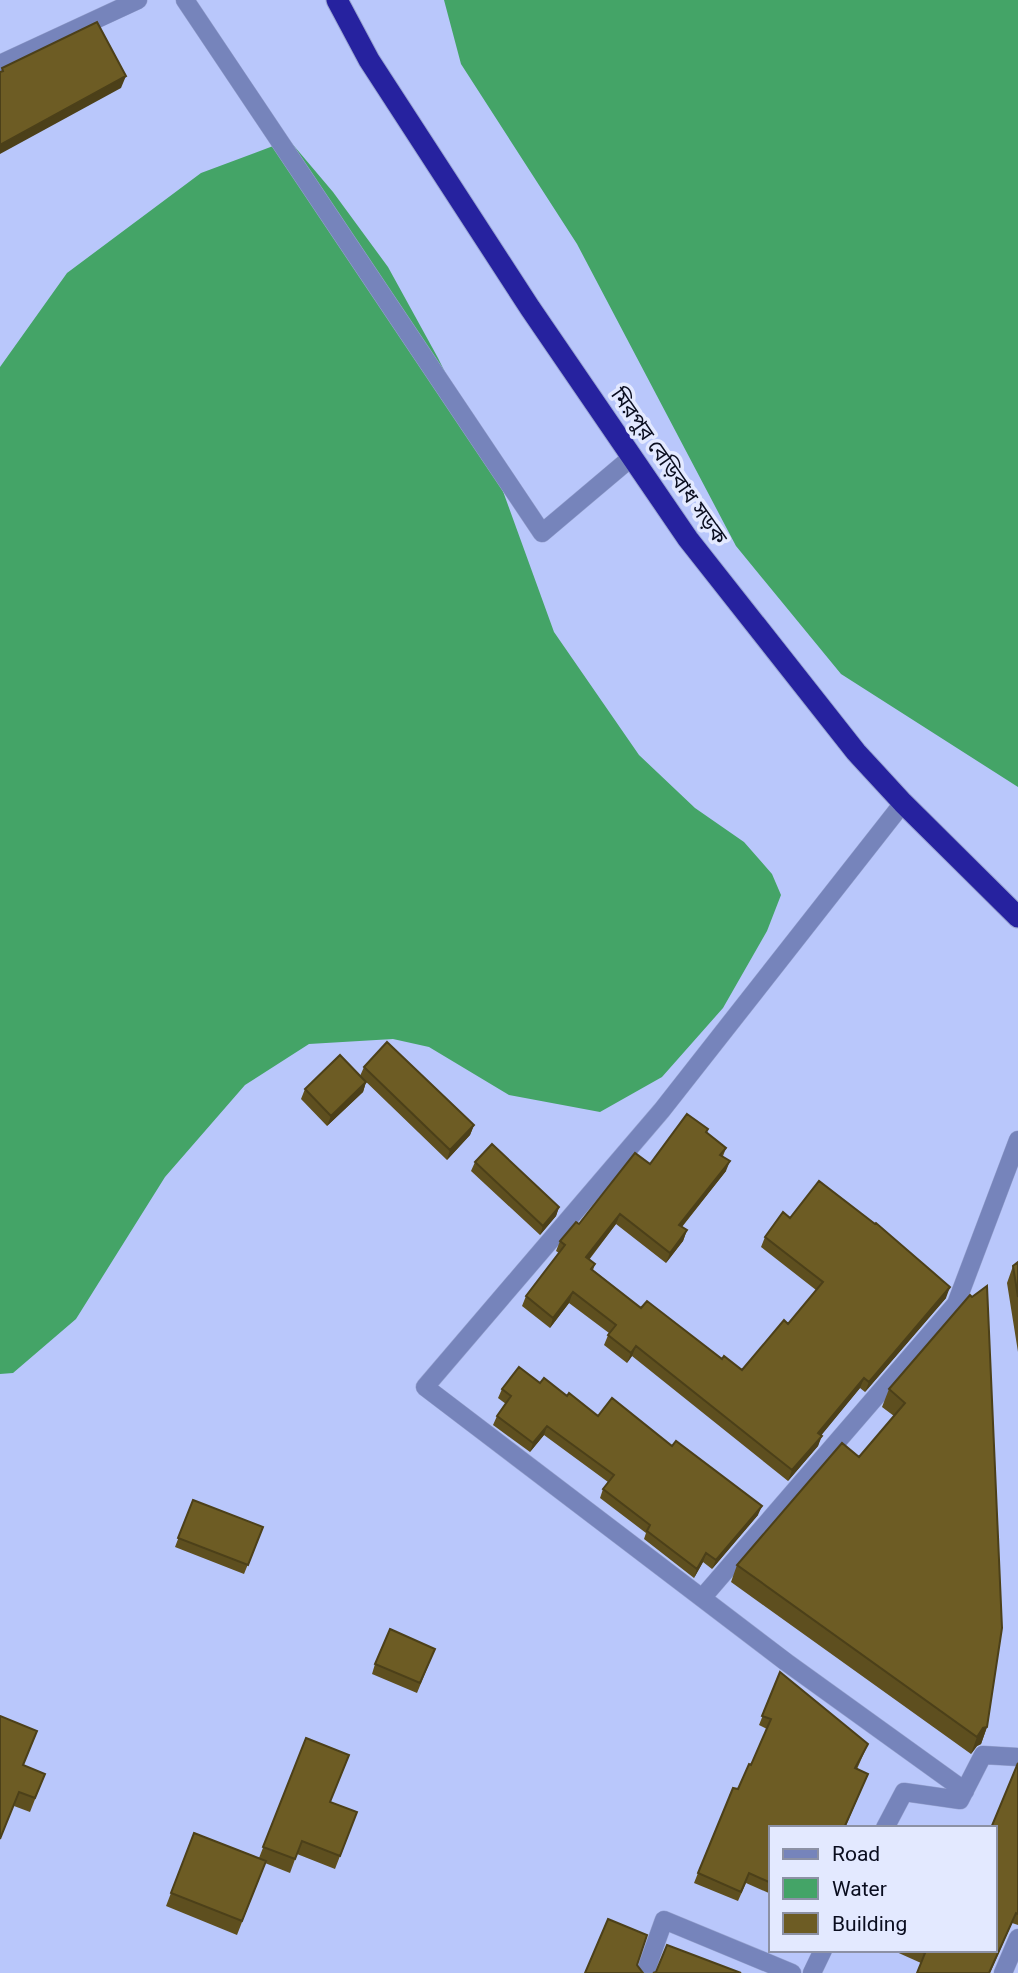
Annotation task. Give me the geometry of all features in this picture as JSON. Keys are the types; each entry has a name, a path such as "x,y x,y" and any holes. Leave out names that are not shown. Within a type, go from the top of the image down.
{"highway":[{"name":"মিরপুর বেড়িবাধ সড়ক","path":"338,0 369,60 530,308 688,539 856,752 903,803 1018,917"}],"street":[{"path":"0,64 138,0"},
{"path":"185,0 542,533 632,457"},
{"path":"903,803 662,1110 425,1387 786,1662 965,1791"},
{"path":"702,1598 956,1304 1018,1140"},
{"path":"887,1826 904,1792 960,1800 983,1755 1018,1757"},
{"path":"645,1973 664,1920 792,1973"},
{"path":"1003,1973 1018,1938"},
{"path":"812,1973 822,1952"}],"water":[{"path":"444,0 1018,0 1018,787 841,674 736,546 577,244 461,64"},
{"path":"289,140 333,192 388,267 438,358 500,483 554,632 639,755 695,808 744,842 772,874 781,895 767,931 723,1008 662,1077 600,1112 509,1095 429,1047 393,1039 309,1044 245,1085 165,1177 76,1319 13,1373 0,1374 0,367 67,273 201,173"}],"building":[{"path":"97,22 126,76 0,145 2,68"},
{"path":"387,1042 474,1125 450,1150 364,1067"},
{"path":"340,1055 366,1082 331,1116 305,1089"},
{"path":"687,1114 708,1129 706,1132 726,1148 720,1155 730,1161 679,1225 687,1230 670,1253 620,1214 586,1257 595,1264 591,1269 641,1308 647,1301 722,1359 724,1356 742,1370 784,1320 788,1324 823,1282 765,1237 783,1212 790,1218 819,1181 876,1223 950,1287 869,1382 864,1378 818,1433 822,1436 792,1470 636,1346 631,1353 608,1335 616,1325 573,1292 553,1318 526,1296 565,1245 560,1241 576,1222 579,1224 635,1153 650,1164"},
{"path":"492,1144 559,1207 543,1226 475,1162"},
{"path":"1018,1262 1018,1297 1013,1266"},
{"path":"987,1286 1002,1628 987,1727 983,1728 977,1737 737,1565 842,1443 859,1457 905,1403 889,1389 970,1295 972,1297"},
{"path":"519,1367 540,1383 544,1378 567,1396 569,1393 598,1416 612,1398 672,1446 676,1441 762,1506 716,1560 706,1553 697,1569 647,1531 650,1525 603,1489 614,1475 547,1426 533,1443 497,1416 511,1396 502,1389"},
{"path":"193,1500 263,1527 248,1565 178,1538"},
{"path":"390,1629 435,1649 420,1683 375,1664"},
{"path":"780,1672 868,1744 855,1768 868,1774 845,1826 769,1826 769,1882 749,1873 741,1892 698,1873 733,1788 738,1789 771,1719 762,1716"},
{"path":"0,1716 37,1731 23,1765 45,1774 35,1798 19,1792 0,1839"},
{"path":"306,1738 349,1755 330,1802 357,1812 340,1856 302,1841 295,1859 263,1847"},
{"path":"1018,1763 1018,1914 1016,1913 989,1973 917,1973 925,1953 923,1952 997,1952 997,1826 992,1826"},
{"path":"194,1833 266,1861 242,1921 171,1893"},
{"path":"608,1919 647,1935 637,1965 643,1973 585,1973"},
{"path":"667,1945 741,1973 653,1973 656,1972"}]}
